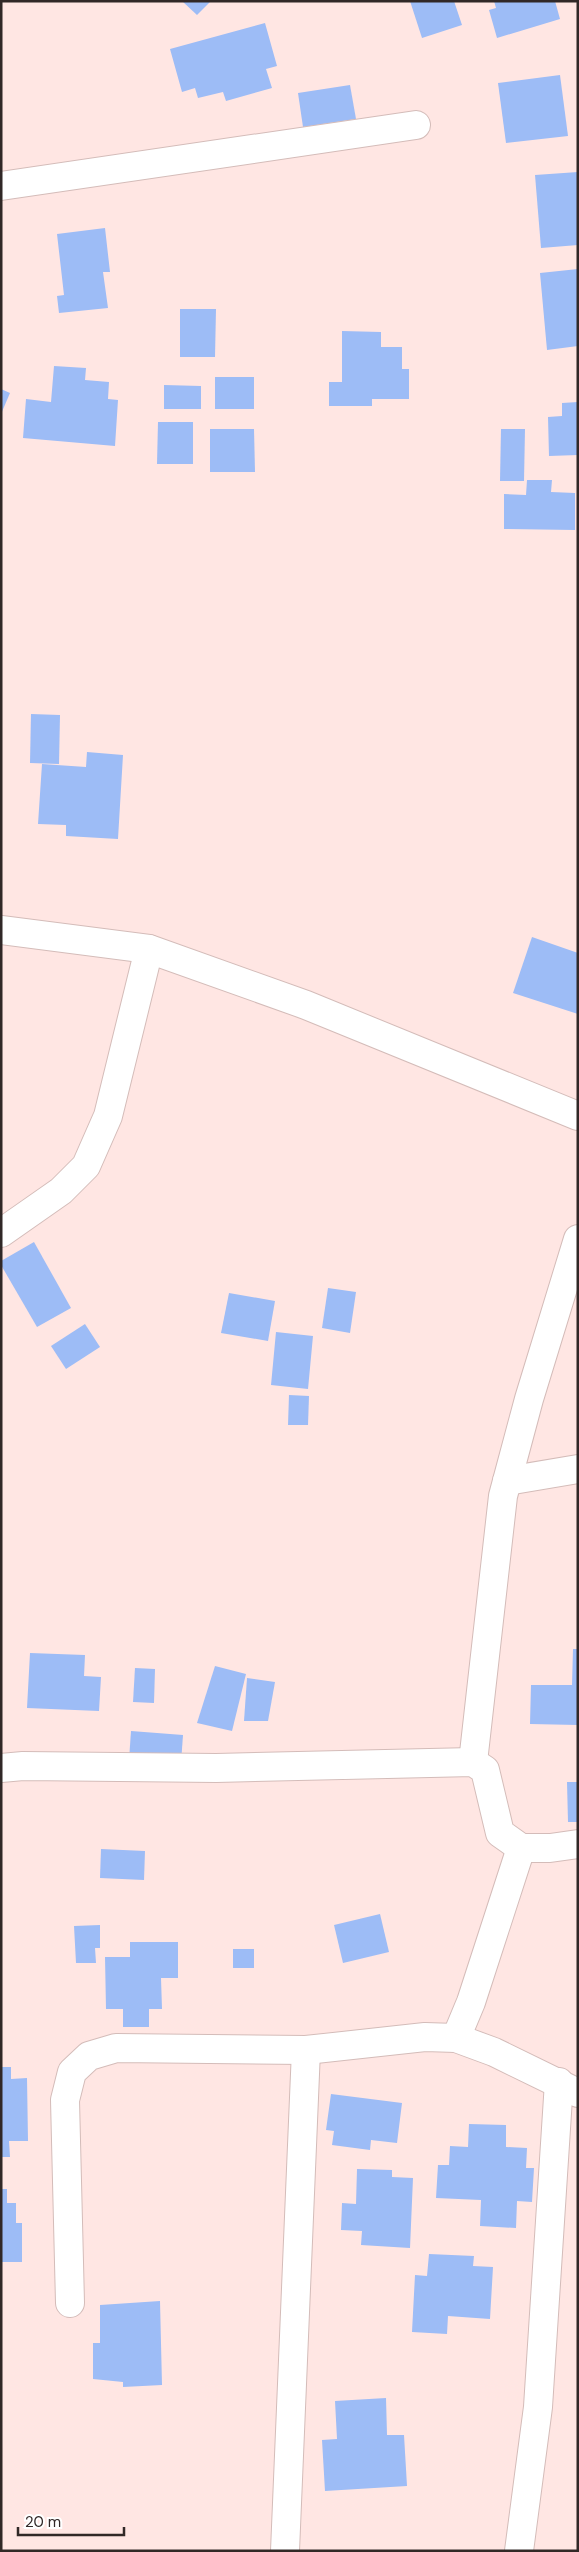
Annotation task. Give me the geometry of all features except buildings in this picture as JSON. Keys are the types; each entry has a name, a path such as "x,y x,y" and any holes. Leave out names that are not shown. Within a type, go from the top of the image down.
{"street":[{"path":"1,186 416,125"},
{"path":"1,930 149,949 306,1005 578,1116"},
{"path":"1,1233 62,1191 86,1166 108,1116 149,949"},
{"path":"473,1762 507,1481 529,1399 578,1239"},
{"path":"507,1481 578,1468"},
{"path":"1,1768 23,1766 216,1768 473,1762 486,1770 500,1833 521,1848 550,1848 578,1844"},
{"path":"456,2038 471,2002 521,1848"},
{"path":"70,2303 65,2100 72,2072 89,2056 116,2048 306,2050 425,2037 456,2038 494,2052 568,2087 538,2406 519,2551"},
{"path":"285,2551 306,2050"}]}
